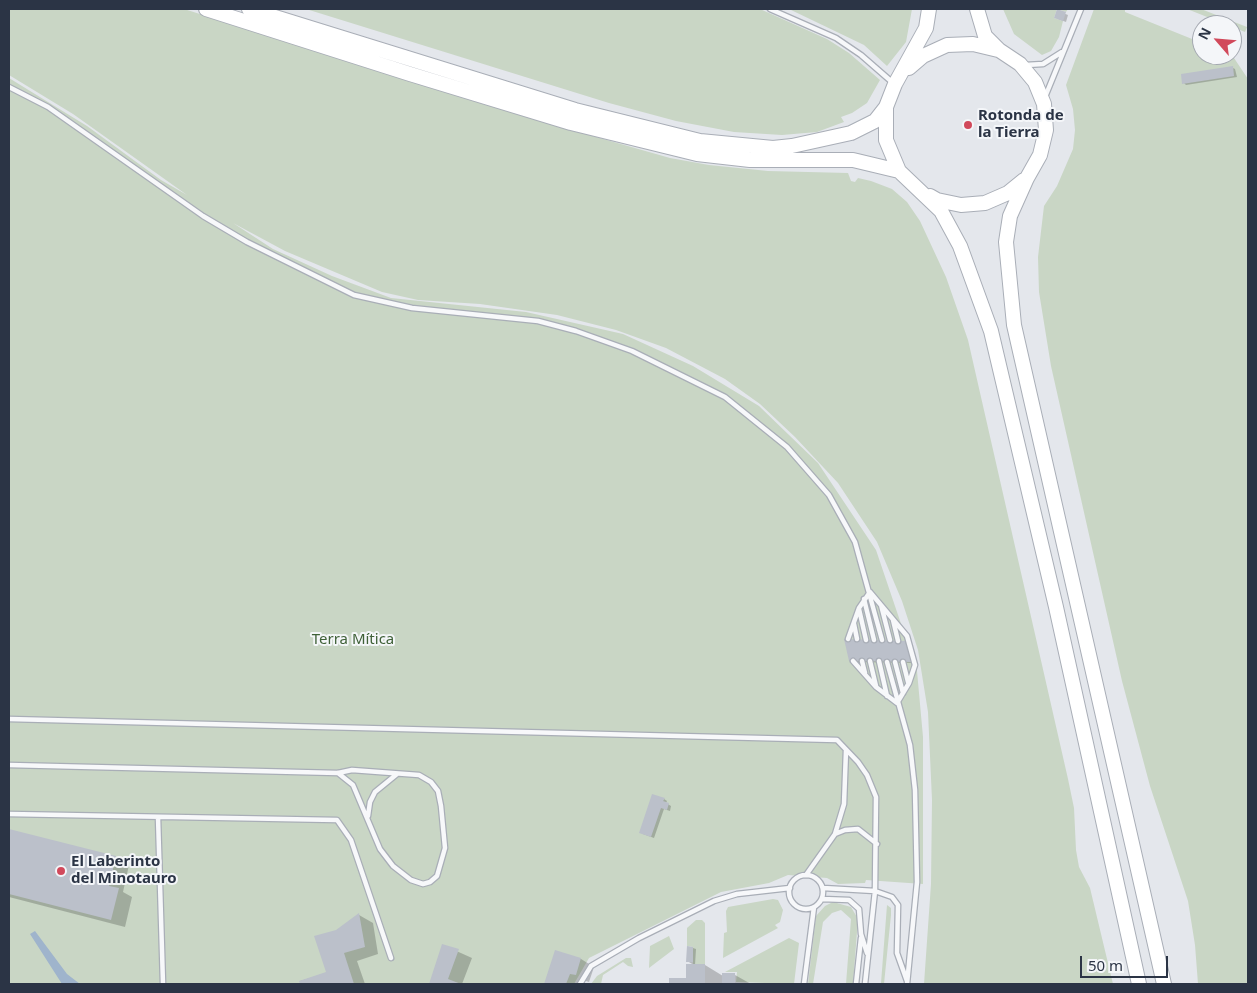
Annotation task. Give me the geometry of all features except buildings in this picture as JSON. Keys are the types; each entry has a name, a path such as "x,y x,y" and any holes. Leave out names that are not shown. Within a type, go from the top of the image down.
{"main road":[{"path":"206,9 571,123 697,154 750,160 854,160 899,171"},
{"path":"249,9 414,62 575,110 700,141 752,147 792,146 851,133 875,121 886,107 926,28 929,9"},
{"path":"977,9 985,36 999,50 1020,64 1035,82 1044,104 1046,130 1040,155 1027,178 1010,216 1006,242 1014,325 1164,984"},
{"path":"899,79 922,56 947,46 973,44 999,50"},
{"path":"886,107 886,140 899,171 941,211 960,246 991,331 1052,587 1139,984"},
{"path":"916,188 937,200 961,206 985,203 1008,194 1027,178"}],"lane":[{"path":"770,9 836,38 899,79"},
{"path":"1044,104 1048,89 1081,9"},
{"path":"1020,64 1043,64 1063,51"},
{"path":"9,87 48,107 203,216 247,242 354,294 412,308 538,321 557,326 632,351 725,397 787,447 829,495 855,542 882,640"},
{"path":"848,639 859,608 870,592"},
{"path":"870,592 892,616 906,636 915,665 909,683 897,703"},
{"path":"864,599 874,640"},
{"path":"880,603 890,640"},
{"path":"859,608 866,640"},
{"path":"892,616 898,641"},
{"path":"854,623 857,639"},
{"path":"853,661 876,687 897,703"},
{"path":"862,661 865,675"},
{"path":"870,661 876,687"},
{"path":"879,661 887,696"},
{"path":"887,662 910,745 915,790 916,882 907,983"},
{"path":"895,662 903,693"},
{"path":"904,662 909,683"},
{"path":"9,719 837,740 858,762 867,775 876,797 875,891 865,984"},
{"path":"814,907 798,907 791,899 790,888 796,879 806,875 836,834 844,804 846,750"},
{"path":"9,765 338,773 352,770 419,775 431,782 438,792 445,848 442,866 437,876 430,882 423,884 411,880 393,866 380,849 353,785 338,773"},
{"path":"367,820 370,802 375,792 398,773"},
{"path":"9,814 337,820 351,840 391,958"},
{"path":"158,817 164,984"},
{"path":"836,834 846,830 858,829 877,844"},
{"path":"804,984 814,907 822,899 822,888 817,878 806,875"},
{"path":"580,984 591,966 639,938 714,901 737,894 790,888"},
{"path":"822,888 875,891 892,897 898,905 897,952 907,983"},
{"path":"822,899 849,900 858,910 861,934 868,957"},
{"path":"856,984 861,934"}],"green space":[{"name":"Terra Mítica","path":"9,9 184,9 526,117 670,158 709,165 768,171 848,173 851,181 855,182 858,178 871,181 892,189 907,202 920,221 946,277 968,340 1068,779 1074,808 1076,850 1079,867 1090,888 1113,984 924,984 931,884 932,800 928,712 918,650 902,601 877,542 838,483 795,437 760,404 725,379 666,348 616,330 557,315 480,304 418,300 382,292 285,251 233,223 273,249 332,276 391,298 526,312 623,334 693,366 759,406 818,463 876,550 917,671 923,737 923,884 866,880 865,883 838,884 827,878 788,875 769,883 721,892 589,958 574,984 9,984 9,78 87,126 161,180 187,195 73,114 9,75"},
{"path":"306,9 760,9 827,39 849,53 880,80 867,103 852,113 841,117 844,122 817,132 782,135 734,132 676,121 609,103"},
{"path":"789,9 912,9 906,42 887,66 864,45"},
{"path":"1003,9 1057,9 1054,18 1063,21 1059,37 1051,51 1042,55 1014,34"},
{"path":"1057,9 1068,9 1066,12"},
{"path":"1094,9 1125,9 1125,12 1192,39 1192,65 1239,65 1248,79 1248,984 1198,984 1195,945 1188,901 1150,786 1122,681 1051,366 1039,292 1038,257 1044,206 1057,186 1073,149 1075,130 1073,109 1066,85"},
{"path":"1187,9 1201,9 1216,15 1202,15"},
{"path":"1242,25 1247,27 1245,32 1242,31"},
{"path":"773,899 778,900 783,910 780,922 775,925 778,928 723,958 724,933 727,932 726,911 728,907"},
{"path":"833,902 851,907 858,919 853,984 846,984 851,919 841,910 832,913 823,922 813,984 808,984 816,916 825,906"},
{"path":"887,905 891,908 891,915 884,984 881,983"},
{"path":"696,920 702,920 705,923 705,964 693,964 693,947 687,946 687,928"},
{"path":"669,936 674,949 649,968 650,946"},
{"path":"789,938 799,943 794,984 736,982 737,972 725,972"},
{"path":"626,958 631,958 633,967 623,962 603,975 601,984 591,984 597,976"}],"water":[{"path":"35,931 67,974 80,984 62,984 30,934"}],"place":[{"name":"Rotonda de la Tierra","path":"968,125"},
{"name":"El Laberinto del Minotauro","path":"61,871"}]}
